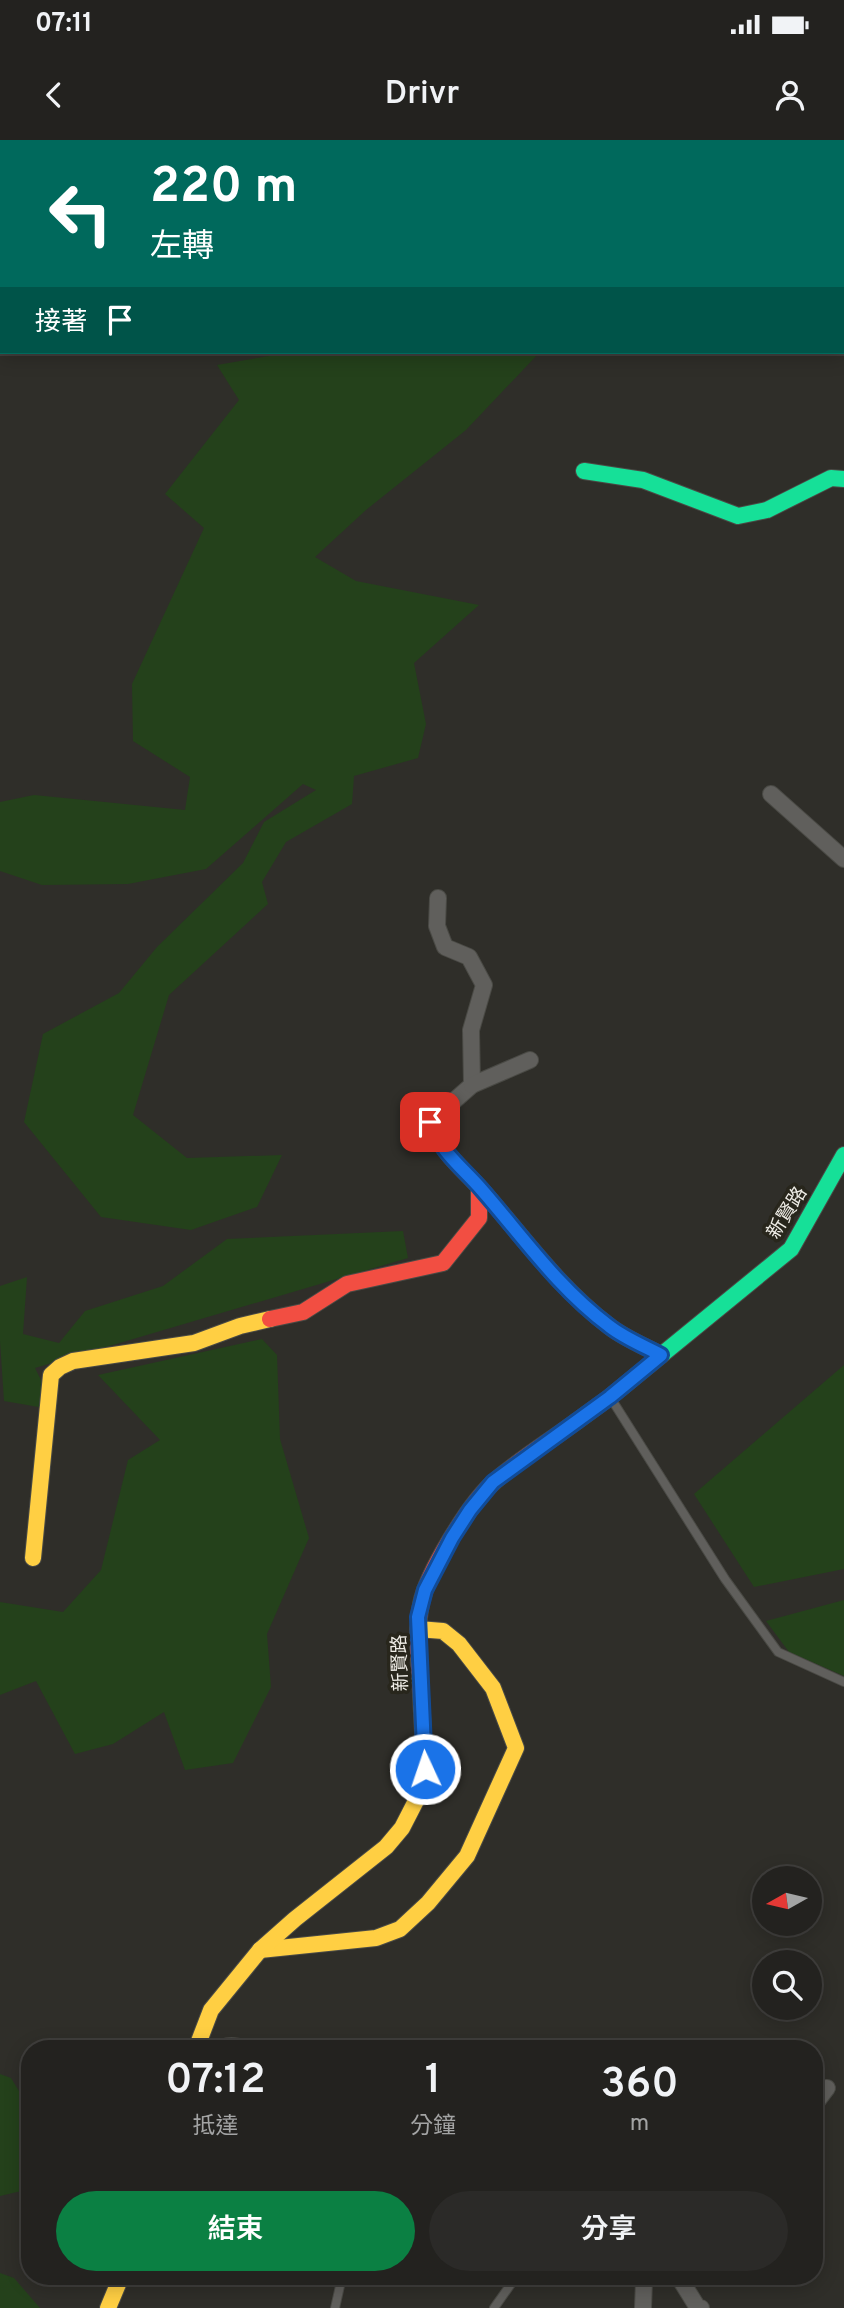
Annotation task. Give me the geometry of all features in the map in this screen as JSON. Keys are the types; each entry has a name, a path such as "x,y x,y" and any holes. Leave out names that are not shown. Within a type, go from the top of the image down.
{"street":[{"path":"584,471 643,480 738,516 767,510 831,478 844,479"},
{"path":"771,794 844,859"},
{"path":"438,898 437,926 445,947 469,957 484,985 471,1030 472,1085"},
{"path":"530,1060 472,1085 430,1122 434,1134 456,1165 479,1187 566,1291 611,1328 661,1355"},
{"name":"新賢路","path":"200,2040 211,2010 260,1950 386,1847 402,1828 412,1810 420,1793 425,1769 418,1617 425,1590 470,1510 493,1482 610,1397 791,1249 844,1155"},
{"path":"33,1558 51,1376 60,1367 73,1362 194,1343 240,1326 303,1312 347,1284 443,1263 479,1218 479,1187"},
{"path":"260,1950 376,1938 400,1928 428,1903 467,1856 516,1748 492,1688 459,1644 443,1631 418,1629"},
{"path":"823,2093 827,2088"},
{"path":"108,2308 118,2285"},
{"path":"643,2308 644,2285"},
{"path":"684,2285 698,2308 701,2308"}],"lane":[{"path":"610,1397 725,1579 778,1653 844,1682"},
{"path":"335,2308 340,2285"},
{"path":"494,2308 510,2285"}],"green space":[{"path":"280,354 538,354 466,430 366,510 315,557 356,581 479,605 414,663 426,724 418,758 354,776 352,804 286,842 262,882 268,904 169,995 133,1115 187,1158 282,1155 257,1207 191,1230 101,1217 24,1122 43,1034 119,993 157,947 243,863 264,822 316,790 303,784 206,869 128,884 42,885 0,871 0,802 34,795 185,810 190,777 133,741 132,684 204,528 165,494 239,400 217,365"},
{"path":"403,1231 408,1258 35,1368 56,1410 4,1401 0,1286 27,1277 23,1334 59,1343 85,1311 163,1286 227,1239"},
{"path":"262,1339 277,1355 280,1439 309,1538 267,1634 271,1687 233,1763 185,1770 164,1712 113,1744 75,1754 36,1681 0,1695 0,1602 63,1612 101,1570 128,1460 160,1440 98,1375"},
{"path":"844,1365 844,1569 754,1587 694,1494"},
{"path":"844,1600 844,1676 789,1652 766,1621"},
{"path":"0,2074 11,2078 21,2094 21,2191 0,2196"},
{"path":"0,2273 14,2278 40,2308 0,2308"}],"traffic: fast":[{"path":"584,471 643,480 738,516 767,510 831,478 844,479"},
{"path":"577,1421 791,1249 844,1155"}],"traffic: slow":[{"path":"33,1558 51,1375 73,1361 194,1343 240,1326 270,1319"},
{"path":"260,1950 376,1938 400,1929 428,1903 467,1856 516,1748 493,1688 459,1644 443,1631 418,1629"},
{"path":"199,2040 211,2010 260,1950 386,1847 402,1828 420,1793 425,1769 421,1695"},
{"path":"108,2308 118,2285"}],"traffic: jam":[{"path":"270,1319 303,1312 347,1284 443,1263 479,1218 479,1187"},
{"path":"421,1695 419,1615 425,1591 440,1557 462,1521 495,1481 577,1421"}],"route":[{"path":"425,1769 418,1617 435,1567 470,1510 493,1482 610,1397 661,1355 611,1328 566,1291 479,1187 456,1165 434,1134 430,1122"}]}
